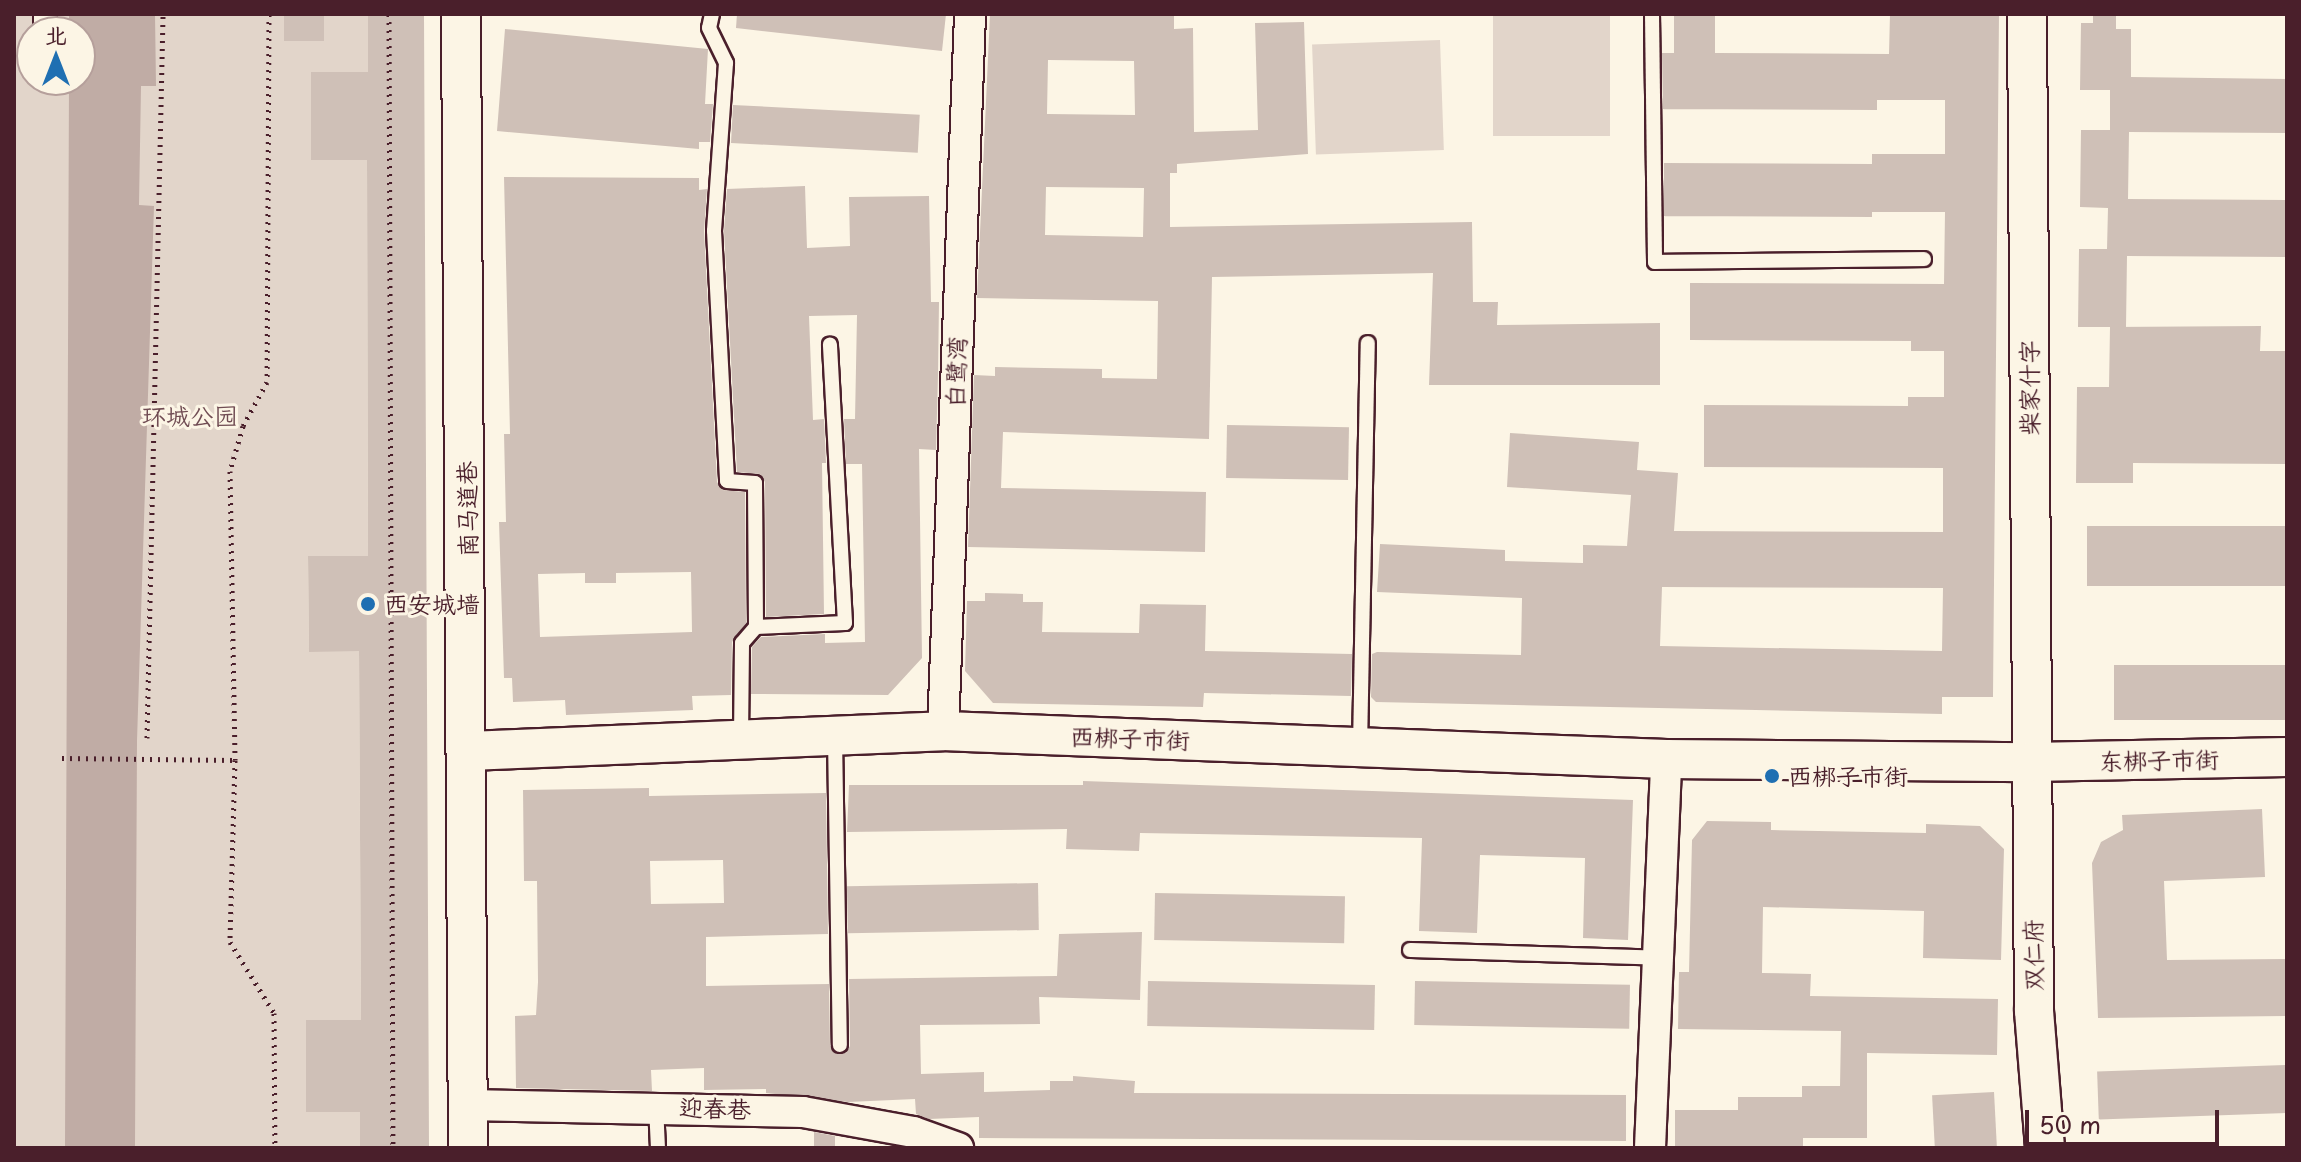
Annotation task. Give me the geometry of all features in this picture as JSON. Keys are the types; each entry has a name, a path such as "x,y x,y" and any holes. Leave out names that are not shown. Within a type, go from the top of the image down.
{"street":[{"name":"南马道巷","path":"461,14 469,751 468,1148"},
{"name":"白鹭湾","path":"943,731 970,14"},
{"name":"柴家什字","path":"2027,14 2031,762"},
{"name":"西梆子市街","path":"469,751 943,731 1666,759 2031,762"},
{"name":"东梆子市街","path":"2031,762 2287,757"},
{"path":"1650,1148 1661,958 1666,759"},
{"name":"双仁府","path":"2031,762 2034,1011 2045,1148"},
{"name":"迎春巷","path":"468,1105 656,1106 803,1112 913,1132 958,1148"}],"lane":[{"path":"712,14 709,28 726,63 714,231 727,481 755,483 756,627 742,643 741,739"},
{"path":"1652,14 1655,262 1924,259"},
{"path":"1360,747 1368,343"},
{"path":"756,627 845,623 830,344"},
{"path":"835,735 840,1045"},
{"path":"1410,950 1661,958"},
{"path":"656,1106 658,1148"}],"path":[{"path":"147,738 163,14"},
{"path":"269,14 267,382 243,426 230,471 235,760 230,942 274,1013 275,1148"},
{"path":"389,14 393,1148"},
{"path":"62,758 235,760"}],"green space":[{"name":"环城公园","path":"14,14 368,14 368,72 311,73 311,160 367,160 368,556 308,557 309,651 359,651 361,1020 306,1020 306,1111 360,1112 360,1148 14,1148"},
{"path":"1493,14 1610,14 1610,136 1493,136"},
{"path":"1440,40 1444,150 1316,154 1312,44"}],"shaded area":[{"path":"155,14 156,86 141,86 139,205 154,206 137,741 135,1148 65,1148 69,96 96,96 96,16 69,16"}],"building":[{"path":"284,14 324,14 324,41 284,41"},
{"name":"西安城墙","path":"368,14 424,14 429,1148 360,1148 360,1112 306,1112 306,1020 361,1020 359,651 309,652 308,556 368,556 367,160 311,160 311,72 368,72"},
{"path":"737,14 946,14 942,51 736,28"},
{"path":"990,14 1174,14 1174,29 1193,28 1194,132 1258,130 1255,23 1304,22 1308,154 1177,164 1177,173 1170,173 1170,227 1472,222 1473,302 1498,302 1497,325 1660,323 1660,385 1429,385 1433,273 1212,277 1209,439 1003,432 1001,488 1206,492 1205,552 968,547 974,375 995,376 995,367 1102,369 1102,378 1157,379 1158,301 977,298","holes":["1048,60 1134,61 1135,115 1047,114","1046,187 1144,188 1143,237 1045,235"]},
{"path":"1674,14 1715,14 1715,53 1889,54 1890,14 1999,14 1993,697 1942,697 1942,714 1376,702 1371,697 1372,654 1377,652 1521,655 1522,598 1377,592 1380,544 1505,550 1505,561 1583,563 1583,545 1627,546 1631,495 1507,487 1510,433 1639,442 1637,470 1678,473 1674,531 1943,532 1943,468 1704,467 1704,405 1908,406 1908,397 1944,397 1944,351 1911,351 1911,341 1690,340 1690,283 1944,284 1945,212 1872,212 1872,217 1664,216 1664,163 1872,164 1872,154 1945,154 1945,100 1877,100 1877,110 1663,109 1662,53 1674,53","holes":["1662,587 1943,588 1942,651 1660,646"]},
{"path":"2093,14 2116,14 2116,29 2131,29 2131,77 2287,79 2287,133 2129,132 2128,199 2287,200 2287,257 2127,256 2126,327 2078,327 2079,249 2107,249 2108,208 2080,207 2081,130 2110,130 2110,90 2080,90 2081,23 2093,23"},
{"path":"505,29 708,49 705,104 713,104 710,142 699,142 699,149 497,131"},
{"path":"733,105 920,115 918,153 731,143"},
{"path":"504,177 699,178 699,190 707,189 704,231 717,482 722,490 745,492 746,623 732,642 731,695 692,696 693,710 566,715 565,700 513,702 512,678 504,678 499,522 506,522 504,434 510,434","holes":["691,572 692,632 540,637 538,574 585,573 585,583 616,583 616,573"]},
{"path":"805,186 807,248 850,246 849,197 929,196 931,302 939,302 938,375 936,450 919,449 922,658 888,695 751,694 752,647 761,637 825,634 825,643 865,642 862,464 846,464 844,419 855,419 857,315 809,316 813,420 824,419 824,614 766,617 765,482 760,474 737,472 724,231 727,189"},
{"path":"2261,326 2260,351 2287,351 2287,464 2133,463 2133,483 2076,483 2077,387 2109,387 2110,327"},
{"path":"1227,425 1349,427 1348,480 1226,478"},
{"path":"2087,526 2287,526 2287,586 2087,586"},
{"path":"985,593 1023,594 1023,602 1043,602 1042,632 1139,633 1140,604 1206,605 1205,651 1352,654 1351,696 1204,693 1203,707 993,703 965,671 967,601 985,601"},
{"path":"2114,665 2287,665 2287,720 2114,720"},
{"path":"1083,781 1633,800 1628,940 1583,938 1585,858 1480,855 1477,933 1419,931 1422,838 1140,833 1139,851 1066,849 1067,829 847,832 849,785 1083,785"},
{"path":"649,788 649,796 826,793 828,934 706,937 706,986 829,984 830,1045 836,1054 846,1053 850,1046 849,979 1057,976 1059,934 1142,932 1140,1000 1039,997 1040,1024 920,1025 921,1074 984,1072 984,1092 1050,1090 1050,1081 1073,1081 1073,1076 1135,1081 1134,1093 1626,1095 1626,1141 979,1138 979,1117 929,1119 916,1114 915,1099 848,1102 766,1093 766,1089 704,1090 704,1068 651,1070 652,1091 516,1088 515,1016 536,1015 538,982 537,881 524,881 523,790","holes":["723,860 724,903 651,904 650,861"]},
{"path":"2262,809 2265,877 2164,881 2167,960 2285,959 2286,1016 2098,1018 2092,863 2101,842 2123,830 2122,815"},
{"path":"1707,821 1771,822 1771,830 1926,833 1926,824 1980,826 2004,849 2001,960 1923,958 1924,911 1763,907 1762,973 1811,974 1810,996 1998,999 1997,1055 1867,1053 1867,1138 1803,1138 1803,1148 1675,1148 1675,1110 1738,1110 1738,1097 1802,1097 1802,1086 1840,1086 1841,1031 1678,1029 1679,972 1689,972 1692,840"},
{"path":"1038,883 1039,930 848,933 847,886"},
{"path":"1155,893 1345,896 1344,943 1154,940"},
{"path":"1148,981 1375,985 1374,1030 1147,1026"},
{"path":"1415,981 1630,985 1629,1029 1414,1025"},
{"path":"2285,1065 2287,1113 2099,1120 2097,1072"},
{"path":"1994,1092 1997,1148 1935,1148 1932,1095"},
{"path":"814,1132 835,1136 835,1148 814,1148"}],"place":[{"name":"西安城墙","path":"368,604"},
{"name":"西梆子市街","path":"1772,776"}]}
